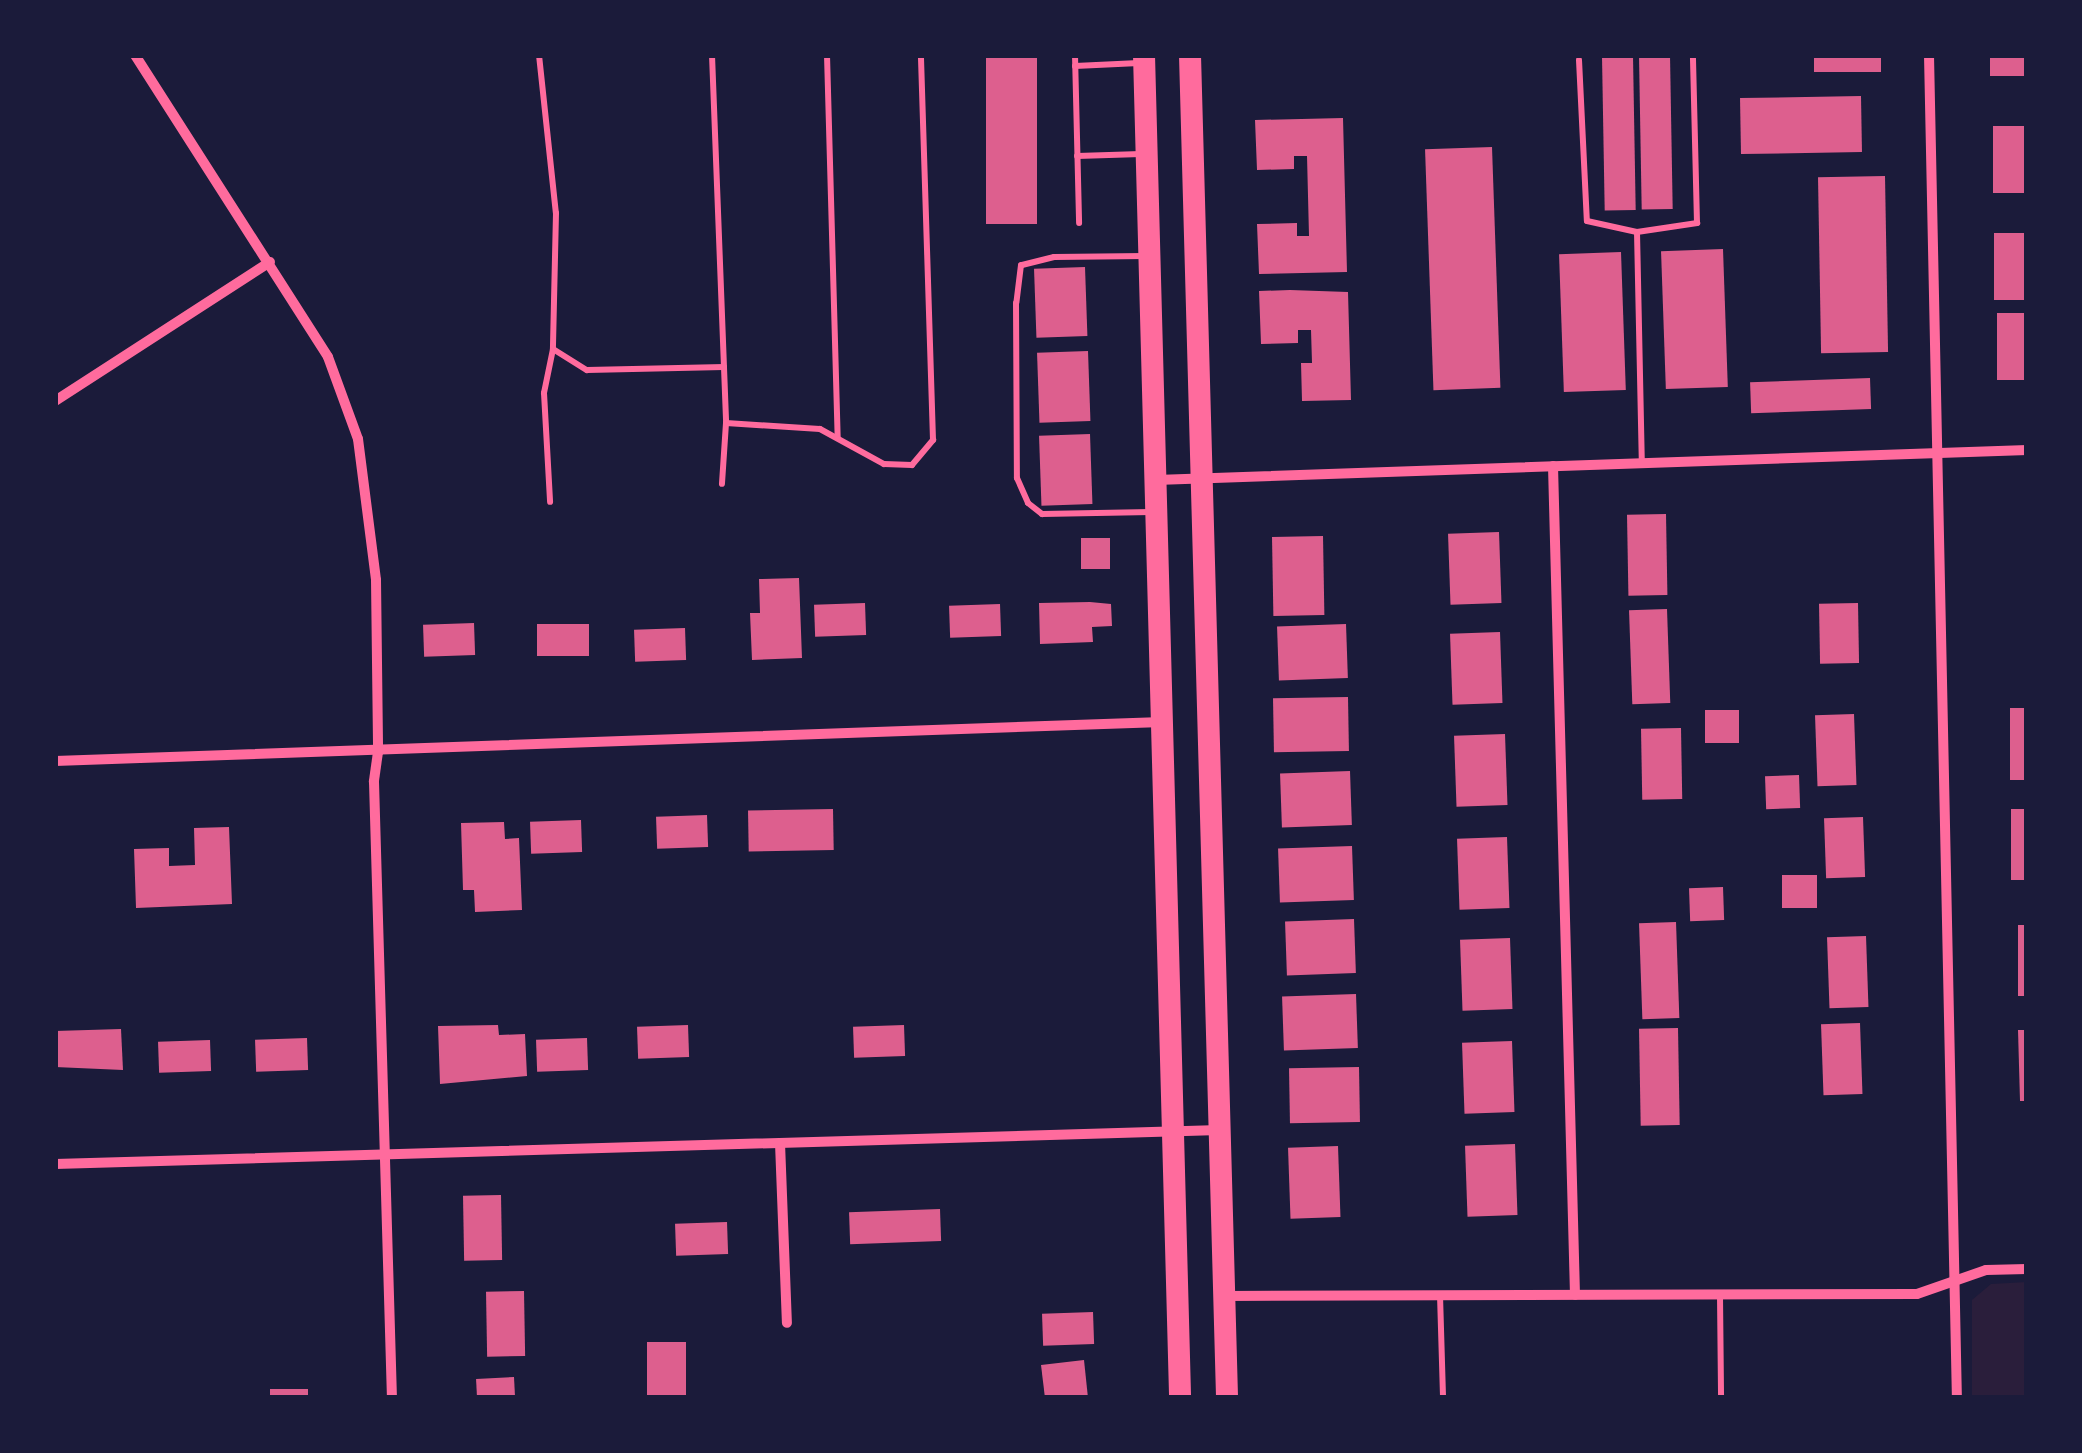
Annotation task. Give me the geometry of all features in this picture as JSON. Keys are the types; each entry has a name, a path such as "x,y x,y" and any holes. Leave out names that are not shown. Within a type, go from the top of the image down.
{"main road":[{"path":"1190,55 1227,1398"},
{"path":"1144,59 1180,1398"}],"street":[{"path":"134,55 328,357 358,439 376,580 378,752 374,782 392,1398"},
{"path":"1929,55 1957,1398"},
{"path":"55,401 270,262"},
{"path":"1156,480 2027,450"},
{"path":"1553,466 1575,1295"},
{"path":"55,761 1163,722"},
{"path":"55,1164 1221,1130"},
{"path":"780,1143 787,1323"},
{"path":"1224,1296 1917,1294 1986,1270 2027,1269"}],"lane":[{"path":"540,55 556,213 553,349 544,393 550,502"},
{"path":"712,55 726,423 722,484"},
{"path":"826,55 838,439"},
{"path":"726,423 820,429 884,464 912,465 933,440 921,55"},
{"path":"1074,55 1078,223"},
{"path":"1579,60 1586,221 1637,232 1697,223 1693,56"},
{"path":"1075,66 1144,59"},
{"path":"1077,156 1147,154"},
{"path":"1637,232 1642,463"},
{"path":"1150,256 1054,257 1021,266 1016,303 1017,478 1028,503 1042,514 1158,512"},
{"path":"553,349 587,370 724,367"},
{"path":"1720,1294 1721,1398"},
{"path":"1440,1295 1443,1398"}],"shaded area":[{"path":"2027,1282 2027,1398 1972,1398 1972,1300 1991,1284"}],"building":[{"path":"986,55 1037,55 1037,224 986,224"},
{"path":"1670,55 1673,209 1642,210 1639,56"},
{"path":"1814,55 1881,55 1881,72 1814,72"},
{"path":"1990,55 2027,55 2027,76 1990,76"},
{"path":"1633,56 1636,210 1605,211 1602,57"},
{"path":"1861,96 1862,152 1741,154 1740,98"},
{"path":"1343,118 1347,272 1259,274 1257,224 1297,223 1297,236 1309,236 1307,156 1294,156 1294,169 1257,170 1255,120"},
{"path":"1993,126 2027,126 2027,193 1993,193"},
{"path":"1492,147 1500,388 1433,390 1425,149"},
{"path":"1885,176 1888,352 1821,353 1818,177"},
{"path":"1994,233 2027,233 2027,300 1994,300"},
{"path":"1723,249 1728,387 1666,389 1661,251"},
{"path":"1621,252 1626,390 1564,392 1559,254"},
{"path":"1085,267 1087,336 1036,338 1034,269"},
{"path":"1259,291 1348,292 1351,400 1302,401 1301,363 1312,363 1311,330 1298,330 1298,343 1261,344"},
{"path":"1997,313 2027,313 2027,380 1997,380"},
{"path":"1088,351 1090,421 1039,423 1037,353"},
{"path":"1870,378 1871,409 1751,413 1750,382"},
{"path":"1090,434 1092,504 1041,506 1039,436"},
{"path":"1666,514 1667,595 1628,596 1627,515"},
{"path":"1499,532 1501,603 1451,605 1448,534"},
{"path":"1323,536 1324,615 1273,616 1272,537"},
{"path":"1081,538 1110,538 1110,569 1081,569"},
{"path":"799,578 802,658 752,660 750,613 760,613 759,579"},
{"path":"865,603 866,635 815,637 814,605"},
{"path":"1039,603 1111,604 1112,626 1092,627 1093,642 1040,644"},
{"path":"1858,603 1859,663 1820,664 1819,604"},
{"path":"1000,604 1001,636 950,638 949,606"},
{"path":"1667,609 1670,703 1632,704 1629,610"},
{"path":"474,623 475,655 424,657 423,625"},
{"path":"537,624 589,624 589,656 537,656"},
{"path":"1346,624 1348,678 1279,680 1277,626"},
{"path":"685,628 686,660 635,662 634,630"},
{"path":"1500,632 1502,703 1453,705 1450,634"},
{"path":"1348,697 1349,751 1274,752 1273,698"},
{"path":"2010,708 2027,708 2027,780 2010,780"},
{"path":"1705,710 1739,710 1739,743 1705,743"},
{"path":"1854,714 1856,785 1818,786 1815,715"},
{"path":"1681,728 1682,799 1642,800 1641,729"},
{"path":"1505,734 1507,805 1457,807 1454,736"},
{"path":"1350,771 1352,825 1282,827 1280,773"},
{"path":"1799,775 1800,808 1766,809 1765,776"},
{"path":"833,809 834,850 749,851 748,810"},
{"path":"2011,809 2027,809 2027,880 2011,880"},
{"path":"707,815 708,847 657,849 656,817"},
{"path":"1863,817 1865,877 1826,878 1824,818"},
{"path":"581,820 582,852 531,854 530,822"},
{"path":"504,822 505,839 519,838 522,910 475,912 474,890 463,890 461,823"},
{"path":"229,827 232,904 136,908 134,849 169,848 169,866 195,865 194,828"},
{"path":"1507,837 1509,908 1460,910 1457,839"},
{"path":"1352,846 1354,900 1280,903 1278,849"},
{"path":"1782,875 1817,875 1817,908 1782,908"},
{"path":"1723,887 1724,920 1690,921 1689,888"},
{"path":"1354,919 1356,973 1287,975 1285,921"},
{"path":"1676,922 1679,1018 1642,1019 1639,923"},
{"path":"2018,925 2027,925 2027,996 2018,996"},
{"path":"1866,936 1868,1007 1830,1008 1827,937"},
{"path":"1510,938 1512,1009 1463,1011 1460,940"},
{"path":"1356,994 1358,1048 1284,1051 1282,997"},
{"path":"1860,1023 1862,1094 1824,1095 1821,1024"},
{"path":"498,1025 499,1035 525,1034 527,1076 440,1084 438,1026"},
{"path":"688,1025 689,1057 638,1059 637,1027"},
{"path":"904,1025 905,1056 854,1058 853,1027"},
{"path":"1678,1028 1680,1125 1641,1126 1639,1029"},
{"path":"121,1029 123,1070 55,1067 55,1031"},
{"path":"2018,1030 2027,1030 2027,1101 2020,1101"},
{"path":"307,1038 308,1070 256,1072 255,1040"},
{"path":"587,1038 588,1070 537,1072 536,1040"},
{"path":"210,1040 211,1071 159,1073 158,1042"},
{"path":"1512,1041 1514,1112 1465,1114 1462,1043"},
{"path":"1359,1067 1360,1122 1290,1123 1289,1068"},
{"path":"1515,1144 1517,1215 1468,1217 1465,1146"},
{"path":"1338,1146 1340,1217 1291,1219 1288,1148"},
{"path":"501,1195 502,1260 464,1261 463,1196"},
{"path":"940,1209 941,1241 850,1244 849,1212"},
{"path":"727,1222 728,1254 676,1256 675,1224"},
{"path":"524,1291 525,1356 487,1357 486,1292"},
{"path":"1093,1312 1094,1344 1043,1346 1042,1314"},
{"path":"647,1342 686,1342 686,1398 647,1398"},
{"path":"1084,1360 1088,1398 1045,1398 1041,1365"},
{"path":"514,1377 515,1398 477,1398 476,1379"},
{"path":"270,1389 308,1389 308,1398 270,1398"}]}
